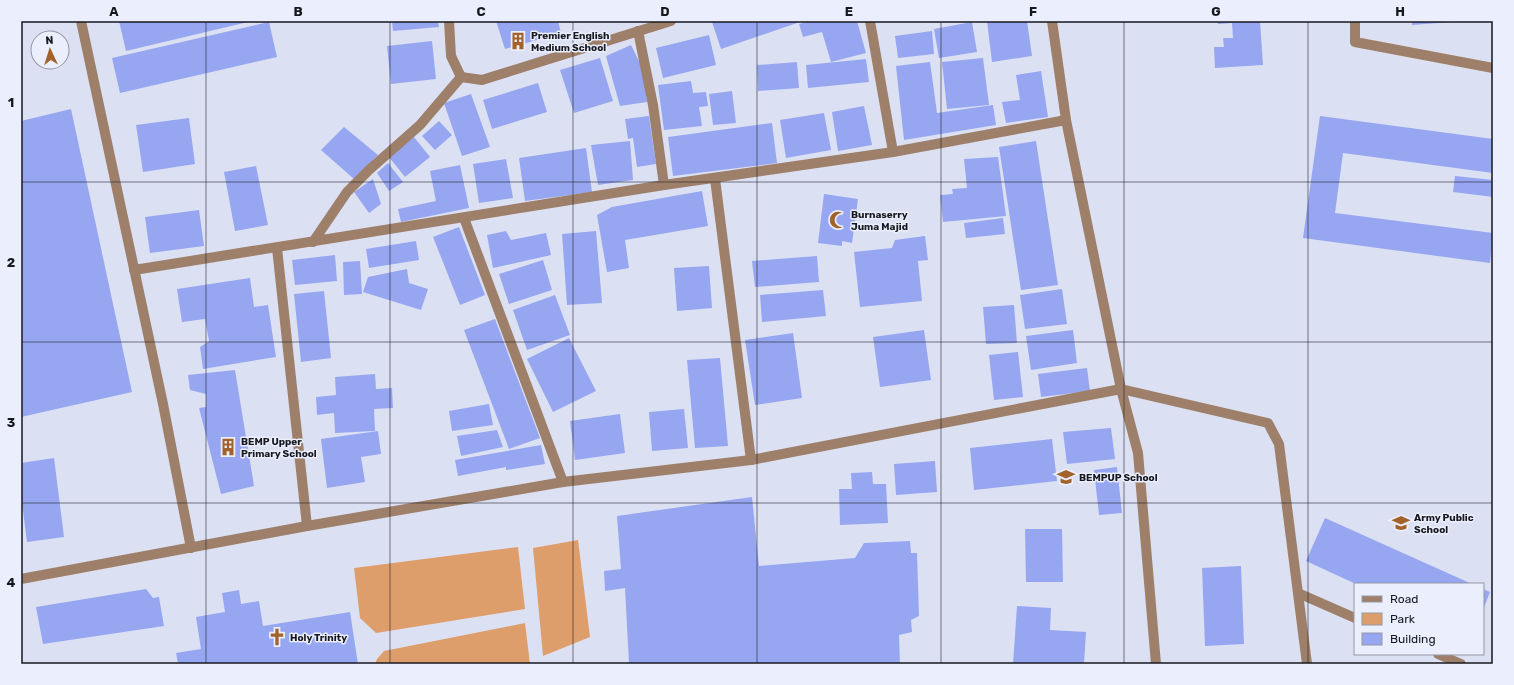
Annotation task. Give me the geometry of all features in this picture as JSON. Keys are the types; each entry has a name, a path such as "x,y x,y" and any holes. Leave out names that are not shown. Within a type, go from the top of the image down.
{"street":[{"path":"81,21 163,404 190,548"},
{"path":"449,21 451,56 461,77"},
{"path":"461,77 482,80 671,21"},
{"path":"870,21 893,152"},
{"path":"1052,21 1066,120 1121,389 1138,453 1156,664"},
{"path":"1355,21 1355,42 1493,68"},
{"path":"638,31 653,105 664,185"},
{"path":"313,242 347,192 369,170 420,125 461,77"},
{"path":"134,270 664,185 715,179 893,152 1066,120"},
{"path":"715,179 751,460"},
{"path":"464,218 564,482"},
{"path":"277,248 306,526"},
{"path":"21,579 306,526 564,482 751,460 1121,389 1268,423 1279,444 1307,664"},
{"path":"1298,593 1354,618"},
{"path":"1440,655 1461,664"}],"green space":[{"path":"578,540 590,637 543,656 533,548"},
{"path":"518,547 525,609 376,633 360,618 354,568"},
{"path":"525,623 530,664 375,664 377,659 384,651"}],"building":[{"path":"119,21 248,21 248,22 126,51"},
{"path":"392,21 438,21 439,27 393,31"},
{"name":"Premier English Medium School","path":"496,21 558,21 561,33 505,49"},
{"path":"803,21 721,49 712,22"},
{"path":"810,21 857,21 866,53 831,62 822,32 803,37 799,24"},
{"path":"987,21 1027,21 1032,56 992,62"},
{"path":"1217,21 1260,21 1263,65 1215,68 1214,47 1224,47 1223,38 1233,38 1232,23 1218,24"},
{"path":"1412,21 1452,21 1452,22 1412,25"},
{"path":"269,22 277,57 120,93 112,58"},
{"path":"972,22 977,52 939,58 934,29"},
{"path":"932,31 934,54 898,58 895,36"},
{"path":"709,35 716,65 663,78 656,48"},
{"path":"432,41 436,79 391,84 387,46"},
{"path":"631,45 643,69 647,102 620,106 606,56"},
{"path":"600,58 613,101 574,113 560,70"},
{"path":"983,58 989,105 947,109 942,62"},
{"path":"866,59 869,82 808,88 806,65"},
{"path":"797,62 799,88 758,91 757,65"},
{"path":"930,62 937,113 993,105 996,125 904,140 896,66"},
{"path":"1041,71 1048,117 1006,123 1002,102 1020,100 1016,75"},
{"path":"691,81 693,93 706,92 708,106 699,107 702,126 664,130 658,85"},
{"path":"538,83 547,112 492,129 483,100"},
{"path":"732,91 736,123 713,125 709,94"},
{"path":"471,94 490,147 462,156 444,103"},
{"path":"864,106 872,145 838,151 832,112"},
{"path":"71,109 132,392 21,417 21,121"},
{"path":"824,113 831,150 786,158 780,120"},
{"path":"649,116 656,164 637,167 633,138 628,139 625,119"},
{"path":"1320,116 1493,139 1493,173 1343,153 1335,213 1493,233 1490,263 1303,238"},
{"path":"189,118 195,164 143,172 136,125"},
{"path":"439,121 452,135 435,150 422,136"},
{"path":"772,123 777,163 673,176 668,137"},
{"path":"344,127 378,155 354,179 321,150"},
{"path":"414,137 430,157 405,177 389,157"},
{"path":"630,141 633,180 598,185 591,145"},
{"path":"1036,141 1058,285 1021,290 999,147"},
{"path":"586,148 592,192 525,201 519,158"},
{"path":"998,157 1006,216 943,222 940,195 953,194 952,189 967,188 964,159"},
{"path":"506,159 513,198 479,203 473,164"},
{"path":"388,163 403,182 389,191 377,173"},
{"path":"460,165 469,208 401,222 398,209 436,201 430,171"},
{"path":"256,166 268,225 235,231 224,172"},
{"path":"1455,176 1493,180 1493,197 1453,192"},
{"path":"373,179 381,204 369,213 354,192"},
{"path":"702,191 708,226 625,240 629,268 607,272 597,215 612,207"},
{"name":"Burnaserry Juma Majid","path":"824,194 858,199 852,243 842,241 842,246 818,243"},
{"path":"199,210 204,246 150,253 145,217"},
{"path":"1003,218 1005,234 966,238 964,223"},
{"path":"459,227 485,295 460,305 433,237"},
{"path":"506,231 511,240 546,233 551,255 493,268 487,235"},
{"path":"596,231 602,303 567,305 562,234"},
{"path":"925,236 928,260 918,261 922,301 860,307 854,252 892,248 895,240"},
{"path":"416,241 419,260 369,268 366,249"},
{"path":"335,255 337,281 295,285 292,260"},
{"path":"817,256 819,282 755,287 752,261"},
{"path":"543,260 552,290 509,304 499,274"},
{"path":"360,261 362,294 344,295 343,262"},
{"path":"709,266 712,308 677,311 674,268"},
{"path":"407,269 409,283 428,289 421,310 363,292 368,277"},
{"path":"250,278 254,307 268,305 276,357 203,369 200,347 209,341 205,319 182,322 177,289"},
{"path":"1062,289 1067,324 1025,329 1020,295"},
{"path":"823,290 826,316 762,322 760,295"},
{"path":"324,291 331,358 301,362 294,294"},
{"path":"555,295 570,335 527,350 513,310"},
{"path":"1014,305 1017,343 986,344 983,307"},
{"path":"495,319 540,438 509,449 464,330"},
{"path":"924,330 931,380 880,387 873,337"},
{"path":"1073,330 1077,363 1031,370 1026,336"},
{"path":"793,333 802,398 755,405 745,340"},
{"path":"569,338 596,391 553,412 527,359"},
{"path":"1018,352 1023,397 994,400 989,355"},
{"path":"720,358 728,446 695,448 687,360"},
{"path":"1087,368 1090,391 1041,397 1038,374"},
{"name":"BEMP Upper Primary School","path":"235,370 254,486 221,494 199,408 206,407 206,394 190,390 188,375"},
{"path":"375,374 376,389 392,388 393,408 374,409 375,431 335,433 334,413 317,415 316,397 336,395 335,377"},
{"path":"489,404 493,425 452,431 449,411"},
{"path":"684,409 688,448 652,451 649,412"},
{"path":"620,414 625,453 575,460 570,421"},
{"path":"1111,428 1115,459 1067,464 1063,432"},
{"path":"497,430 503,447 461,456 457,436"},
{"path":"378,431 381,454 361,457 365,482 327,488 321,439"},
{"path":"1052,439 1057,481 974,490 970,448"},
{"path":"541,445 545,464 506,470 506,467 458,476 455,460"},
{"path":"54,458 64,537 27,542 21,503 21,463"},
{"path":"935,461 937,492 896,495 894,464"},
{"path":"1117,467 1122,513 1099,515 1094,470"},
{"path":"872,472 873,484 886,484 888,523 840,525 839,489 852,489 851,473"},
{"path":"752,497 759,566 855,558 864,543 910,541 911,553 917,553 919,616 911,620 912,632 899,635 900,664 629,664 625,588 605,591 604,571 621,569 617,516"},
{"path":"1325,518 1470,583 1354,583 1306,561"},
{"path":"1025,529 1062,529 1063,582 1026,582"},
{"path":"1241,566 1244,644 1205,646 1202,568"},
{"path":"146,589 153,598 159,597 164,626 43,644 36,607"},
{"path":"1484,589 1490,592 1484,607"},
{"name":"Holy Trinity","path":"239,590 241,604 259,601 263,626 350,612 358,664 178,664 176,653 201,649 196,617 225,612 222,593"},
{"path":"1017,606 1051,608 1050,630 1086,632 1084,664 1013,664"}],"place":[{"name":"Premier English Medium School","path":"518,41"},
{"name":"Burnaserry Juma Majid","path":"838,220"},
{"name":"BEMP Upper Primary School","path":"228,447"},
{"name":"BEMPUP School","path":"1066,477"},
{"name":"Army Public School","path":"1401,523"},
{"name":"Holy Trinity","path":"277,637"}]}
